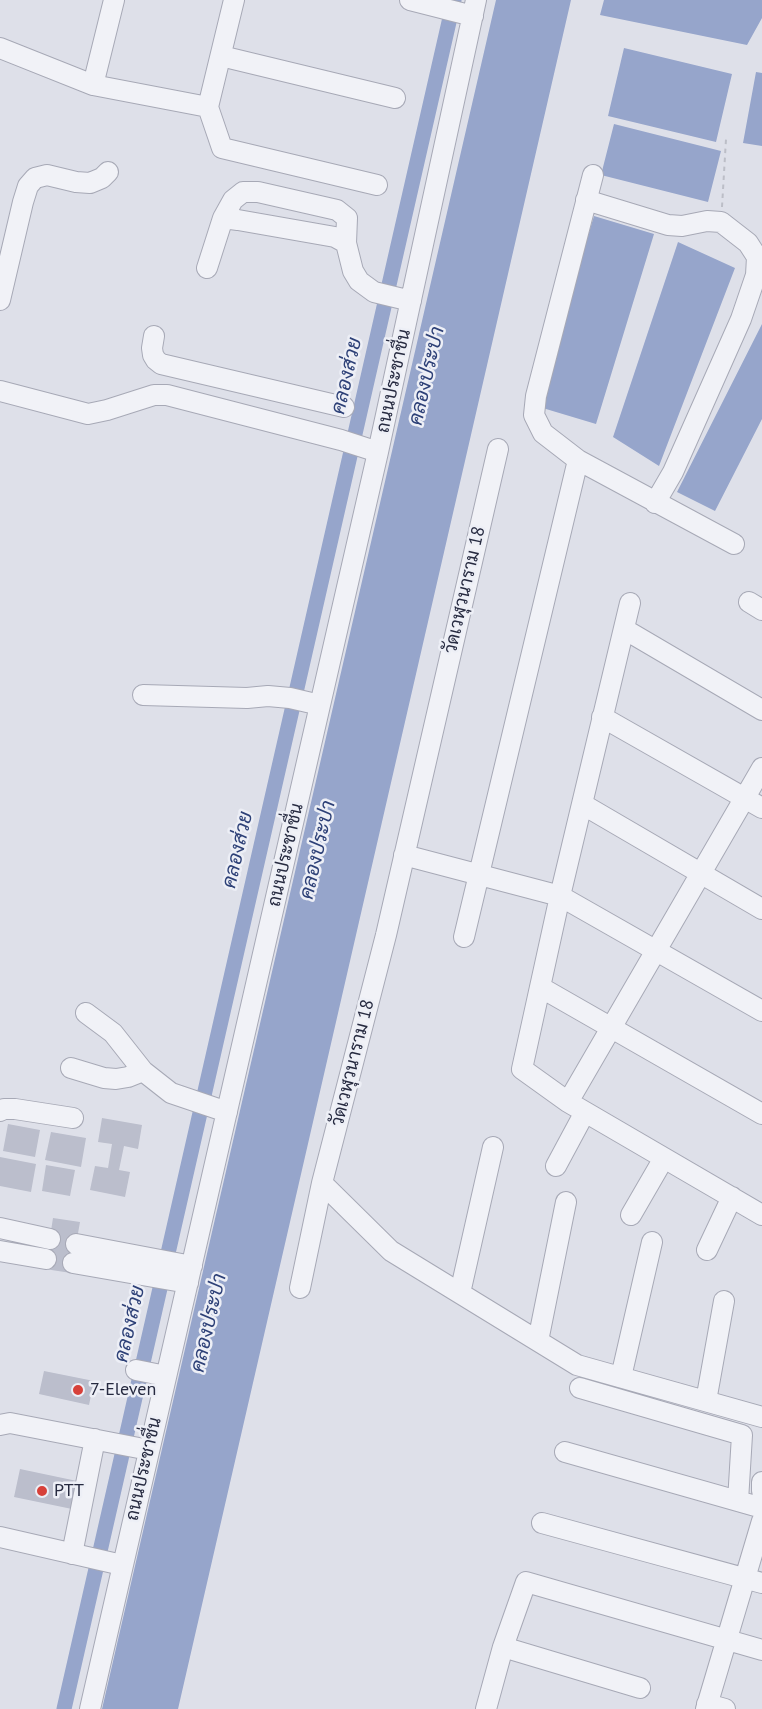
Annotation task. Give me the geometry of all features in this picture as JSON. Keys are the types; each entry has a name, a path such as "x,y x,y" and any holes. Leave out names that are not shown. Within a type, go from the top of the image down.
{"street":[{"path":"93,85 114,0"},
{"path":"234,0 208,108 222,148 377,185"},
{"path":"410,0 472,10"},
{"name":"ถนนประชาชื่น","path":"90,1709 114,1563 139,1448 190,1274 378,452 472,10"},
{"path":"0,48 93,85 208,108"},
{"path":"221,56 395,98"},
{"path":"0,300 28,186 35,178 47,175 90,183 102,178 108,172"},
{"path":"593,175 538,387 534,416 543,433 578,460 734,544"},
{"path":"207,268 223,218 233,200 243,192 258,192 337,210 347,218 346,243 358,281 382,294 411,301"},
{"path":"586,200 668,225 721,222 748,243 759,257 756,275 741,320 673,472 655,503"},
{"path":"223,218 325,234 346,243"},
{"path":"154,336 153,355 161,364 344,407"},
{"path":"251,418 258,388"},
{"path":"0,391 87,414 153,395 167,395 348,442 378,452"},
{"name":"วัดเวฬุวนาราม 18","path":"300,1287 322,1183 386,935 498,449"},
{"path":"464,937 578,460"},
{"path":"630,603 560,896 522,1069 577,1107 762,1215"},
{"path":"624,629 762,710"},
{"path":"143,695 247,698 268,696 320,705"},
{"path":"602,717 762,808"},
{"path":"556,1166 577,1107 612,1027 762,768"},
{"path":"582,804 762,909"},
{"path":"404,855 560,896 762,1011"},
{"path":"540,987 762,1114"},
{"path":"86,1013 113,1033 143,1071 171,1094 227,1112"},
{"path":"71,1068 104,1078 116,1079 143,1071"},
{"path":"0,1111 15,1109 73,1118"},
{"path":"460,1293 493,1147"},
{"path":"631,1215 664,1158"},
{"path":"322,1183 391,1251 577,1365 762,1417"},
{"path":"707,1250 732,1197"},
{"path":"538,1341 566,1202"},
{"path":"0,1228 50,1239"},
{"path":"621,1377 652,1242"},
{"path":"0,1251 46,1259"},
{"path":"75,1254 190,1274"},
{"path":"706,1401 724,1301"},
{"path":"136,1370 162,1375"},
{"path":"580,1388 742,1435 738,1501"},
{"path":"0,1425 10,1423 139,1448"},
{"path":"75,1555 98,1440"},
{"path":"565,1452 762,1508"},
{"path":"762,1482 762,1491"},
{"path":"713,1707 726,1640 753,1581 762,1521"},
{"path":"542,1523 753,1581"},
{"path":"0,1538 114,1563"},
{"path":"486,1709 526,1582 762,1650"},
{"path":"504,1647 640,1688"}],"path":[{"path":"721,222 726,139"}],"water":[{"name":"คลองประปา","path":"496,0 571,0 178,1709 102,1709"},
{"path":"604,0 762,0 762,18 747,45 600,15"},
{"path":"624,48 732,74 716,142 608,116"},
{"path":"756,72 762,73 762,146 743,143"},
{"path":"614,124 721,151 708,202 601,175"},
{"path":"594,216 654,234 596,424 536,406"},
{"path":"678,242 735,268 659,466 613,437"},
{"path":"762,324 762,419 715,511 677,492"}],"building":[{"path":"102,1118 142,1125 138,1149 124,1146 119,1170 130,1172 125,1197 90,1190 95,1166 108,1168 112,1144 98,1142"},
{"path":"8,1124 40,1130 35,1157 3,1151"},
{"path":"51,1132 86,1138 81,1167 45,1160"},
{"path":"0,1157 36,1164 31,1192 0,1186"},
{"path":"46,1165 75,1170 70,1196 42,1191"},
{"path":"53,1218 80,1222 71,1273 45,1269"},
{"path":"44,1371 94,1381 89,1405 39,1394"},
{"path":"20,1469 77,1481 72,1509 14,1497"}],"waterway":[{"name":"คลองส่วย","path":"64,1709 454,0"}],"place":[{"name":"7-Eleven","path":"78,1390"},
{"name":"PTT","path":"42,1491"}]}
